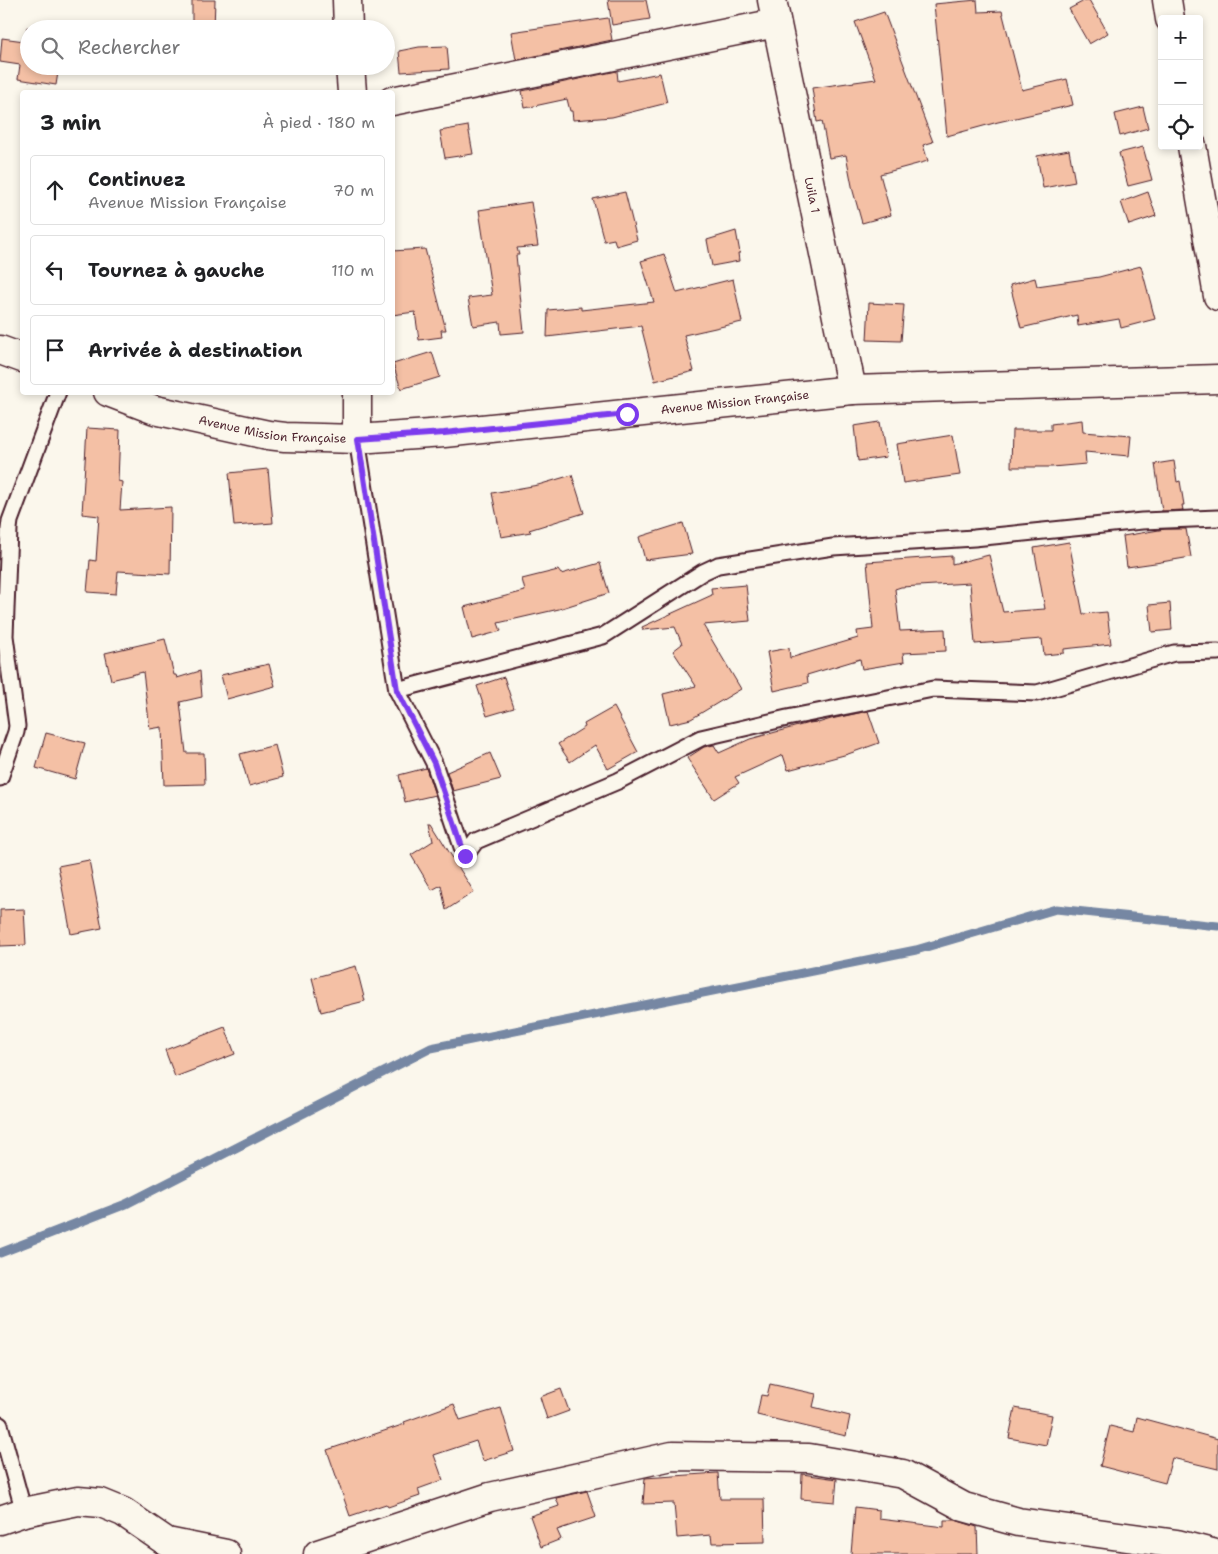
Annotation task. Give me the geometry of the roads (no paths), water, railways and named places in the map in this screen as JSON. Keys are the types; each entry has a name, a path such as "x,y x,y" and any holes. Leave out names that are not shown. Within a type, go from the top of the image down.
{"street":[{"path":"347,0 348,20"},
{"path":"1167,0 1169,15"},
{"path":"395,100 774,12"},
{"name":"Luila 1","path":"774,12 852,390"},
{"path":"351,75 352,90"},
{"path":"1193,150 1218,296"},
{"path":"0,350 20,357"},
{"name":"Avenue Mission Française","path":"116,395 155,410 268,435 285,438 358,439 444,433 852,390 1218,379"},
{"path":"357,395 358,439"},
{"path":"318,1554 490,1497 672,1456 809,1458 903,1474 964,1507 1018,1522 1177,1544 1216,1554"},
{"path":"12,1516 78,1501 101,1503 123,1512 167,1542 226,1554"}],"lane":[{"path":"0,778 17,726 5,636 10,521 57,395"},
{"path":"358,439 397,690 434,763 465,856 476,841 618,781 701,738 787,718 933,689 1037,693 1174,653 1218,652"},
{"path":"397,690 603,636 703,572 718,565 833,547 974,538 1142,521 1218,518"},
{"path":"0,1424 12,1516"}],"waterway":[{"path":"0,1253 126,1204 431,1048 916,950 1056,909 1218,926"}]}
